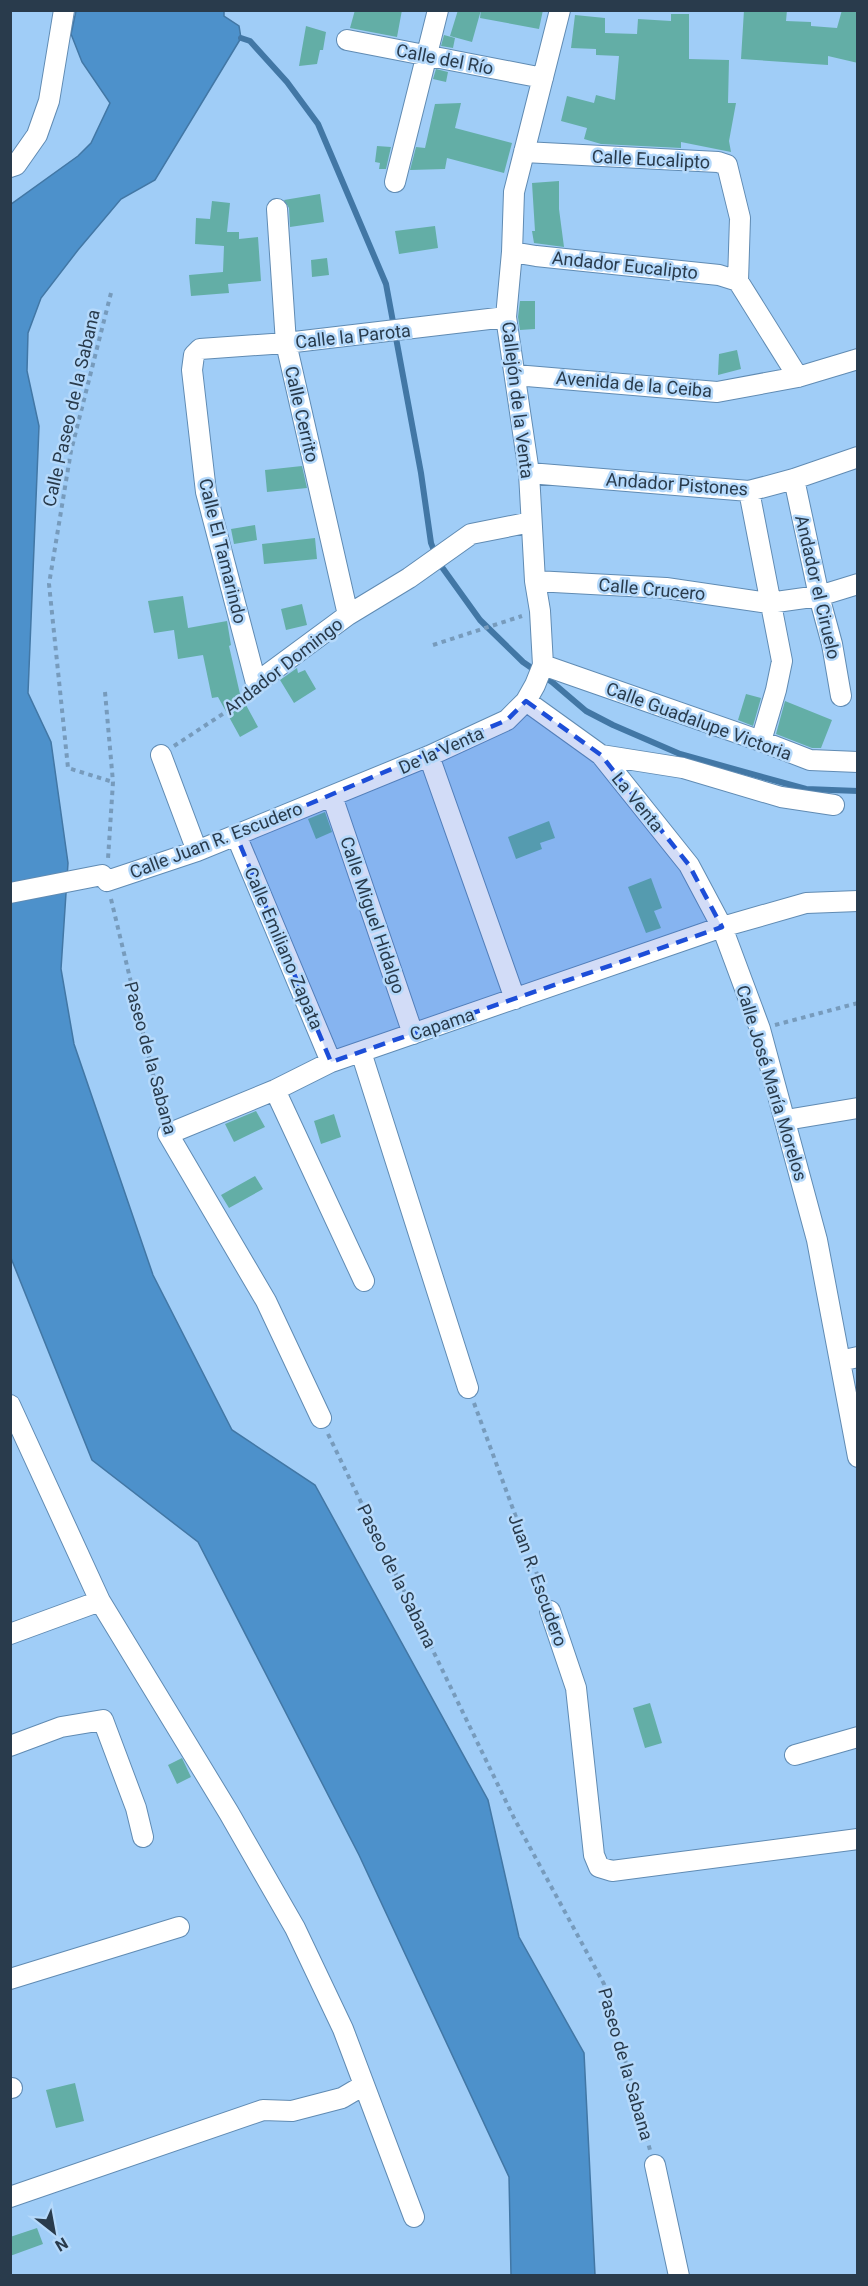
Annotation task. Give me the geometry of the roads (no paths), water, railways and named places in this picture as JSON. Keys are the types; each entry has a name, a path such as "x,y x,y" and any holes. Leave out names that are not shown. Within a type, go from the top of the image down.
{"street":[{"path":"10,167 16,165 37,135 50,100 64,10"},
{"path":"395,183 438,10"},
{"name":"Callejón de la Venta","path":"536,680 540,610 535,581 529,473 506,317 512,252 514,192 560,10"},
{"name":"Calle del Río","path":"347,40 543,78"},
{"name":"Calle Eucalipto","path":"524,152 718,162 727,165 740,218 738,281"},
{"name":"Calle Cerrito","path":"277,209 286,343 348,615"},
{"name":"Andador Eucalipto","path":"512,252 719,275 738,281"},
{"path":"738,281 798,377"},
{"name":"Calle la Parota","path":"200,349 286,343 506,317"},
{"name":"Calle El Tamarindo","path":"200,349 194,355 192,370 206,492 256,683"},
{"name":"Avenida de la Ceiba","path":"515,375 717,392 798,377 858,359"},
{"name":"Andador Pistones","path":"529,473 749,491 794,479 858,457"},
{"name":"Andador el Ciruelo","path":"794,479 842,696"},
{"path":"749,491 782,661 761,741"},
{"name":"Andador Domingo","path":"256,683 348,615 428,565 451,546 471,534 531,522"},
{"name":"Calle Crucero","path":"535,581 666,588 769,603 819,596 858,584"},
{"name":"Calle Guadalupe Victoria","path":"536,680 761,741 810,760 858,762"},
{"name":"La Venta","path":"536,680 601,755 688,865 722,927"},
{"name":"De la Venta","path":"332,796 429,756 507,720 536,680"},
{"path":"161,755 197,851"},
{"path":"601,755 683,768 782,797 834,806"},
{"path":"429,756 515,999"},
{"name":"Calle Juan R. Escudero","path":"10,893 104,878 197,851 332,796"},
{"name":"Calle Miguel Hidalgo","path":"332,796 413,1034"},
{"name":"Calle Emiliano Zapata","path":"236,835 331,1062"},
{"name":"Capama","path":"168,1134 275,1090 331,1062 722,927 806,903 858,901"},
{"name":"Calle José María Morelos","path":"722,927 760,1029 849,1359 858,1457"},
{"path":"360,1052 468,1388"},
{"path":"275,1090 364,1281"},
{"path":"786,1120 858,1108"},
{"name":"Paseo de la Sabana","path":"168,1134 266,1301 321,1418"},
{"path":"10,1405 100,1601 295,1928 343,2029 414,2217"},
{"path":"10,1634 100,1601"},
{"name":"Juan R. Escudero","path":"550,1611 576,1688 594,1855 599,1867 612,1871 858,1839"},
{"path":"10,1746 61,1727 103,1720 136,1808 143,1837"},
{"path":"795,1755 858,1737"},
{"path":"10,1979 179,1927"},
{"path":"10,2197 263,2110 292,2111 342,2098 364,2085"},
{"name":"Paseo de la Sabana","path":"655,2165 679,2276"}],"water":[{"path":"76,11 224,11 224,16 239,26 241,38 155,180 121,199 78,250 41,298 28,333 27,371 39,426 28,693 51,742 68,863 61,969 74,1044 153,1275 232,1430 315,1485 488,1800 519,1937 584,2053 595,2275 511,2275 509,2177 359,1855 198,1542 92,1460 11,1258 10,205 78,156 91,143 110,103 82,62 71,34"}],"waterway":[{"path":"241,38 250,41 287,82 318,124 386,284 421,473 431,543 439,563 480,620 523,662 552,682 586,711 613,725 680,754 806,789 858,791"}]}
